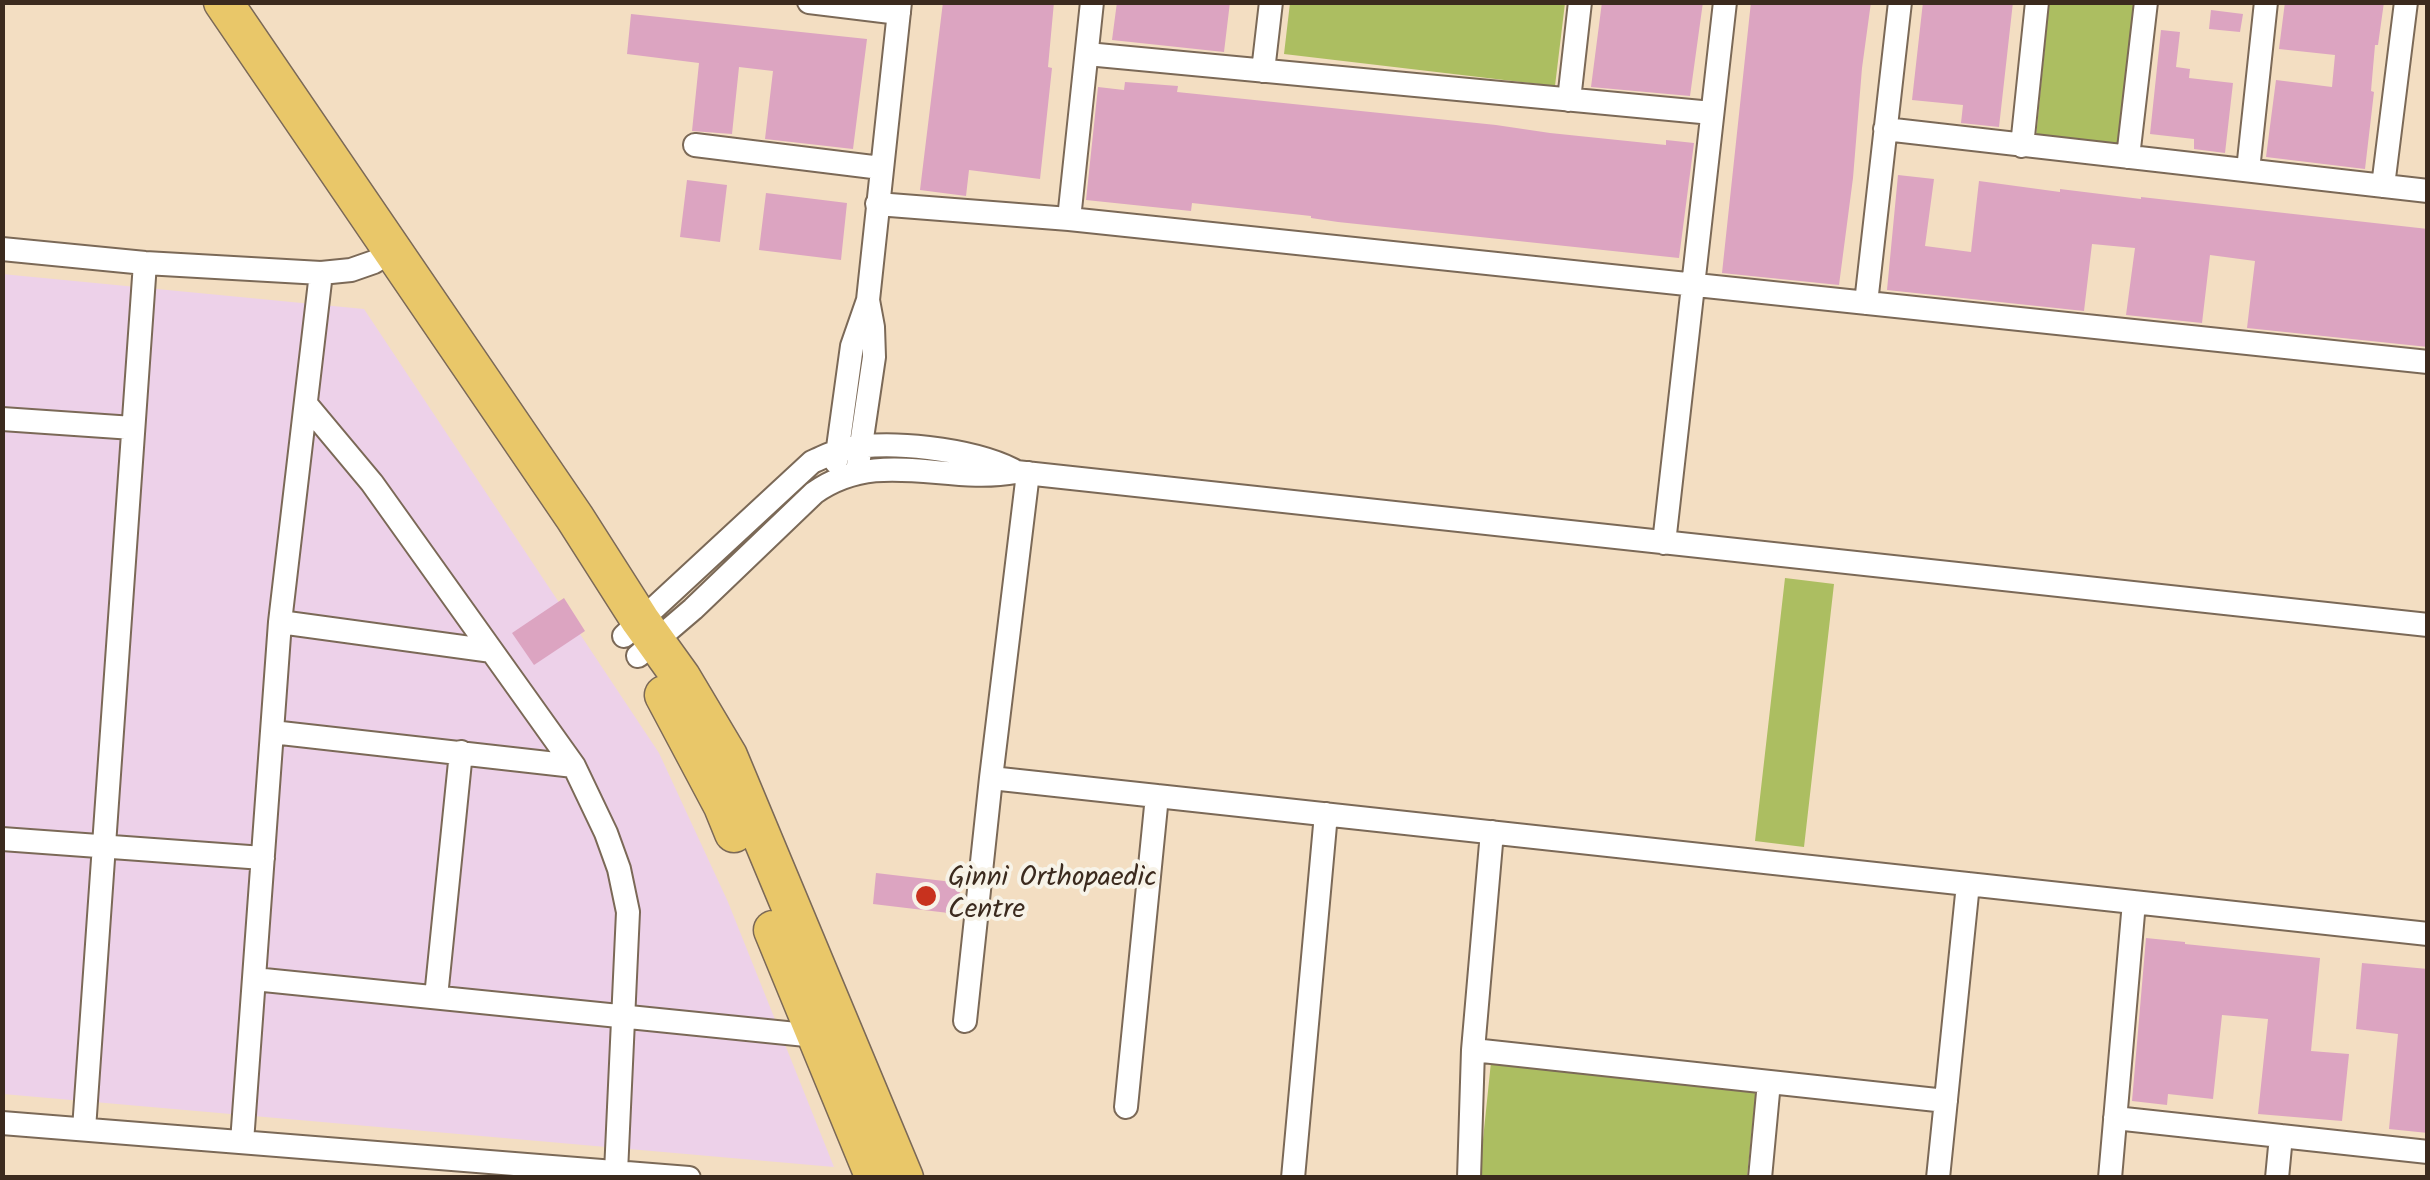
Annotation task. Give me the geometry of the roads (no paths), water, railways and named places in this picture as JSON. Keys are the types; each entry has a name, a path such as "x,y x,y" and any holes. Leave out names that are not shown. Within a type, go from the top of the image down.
{"main road":[{"path":"195,2 384,256"},
{"path":"223,2 384,256 640,638 728,756 904,1178"},
{"path":"640,638 664,694 723,806 875,1178"}],"street":[{"path":"809,2 900,8 868,300 852,346 850,448 857,472"},
{"path":"1069,219 1092,2"},
{"path":"1263,70 1271,2"},
{"path":"1569,100 1580,2"},
{"path":"1664,542 1725,2"},
{"path":"1866,303 1900,2"},
{"path":"2022,146 2036,2"},
{"path":"2128,157 2146,2"},
{"path":"2248,170 2266,2"},
{"path":"2384,186 2406,2"},
{"path":"1087,54 1712,113"},
{"path":"1885,129 2428,190"},
{"path":"695,145 881,168"},
{"path":"877,204 1069,219 2428,362"},
{"path":"2,248 145,263 321,274 351,270 384,256"},
{"path":"84,1130 145,263"},
{"path":"242,1142 280,622 321,274"},
{"path":"306,404 372,482 574,766 606,833 628,912 616,1172"},
{"path":"2,419 133,428"},
{"path":"640,638 812,462 850,448 898,445 966,454 1022,472"},
{"path":"832,480 850,448"},
{"path":"640,638 693,609 832,480 884,468 997,475 1022,472 2428,625"},
{"path":"965,1021 1022,472"},
{"path":"280,622 492,651"},
{"path":"272,732 574,766"},
{"path":"436,998 461,752"},
{"path":"990,778 2428,934"},
{"path":"1126,1107 1157,796"},
{"path":"1293,1178 1326,814"},
{"path":"1469,1178 1473,1050 1492,832"},
{"path":"2,838 263,858"},
{"path":"1938,1178 1968,884"},
{"path":"2110,1178 2134,902"},
{"path":"254,979 816,1036"},
{"path":"1473,1050 1946,1100"},
{"path":"1760,1178 1769,1082"},
{"path":"2115,1118 2428,1152"},
{"path":"2,1123 689,1178"},
{"path":"2277,1178 2280,1136"}],"place":[{"name":"Ginni Orthopaedic Centre","path":"926,896"}]}
